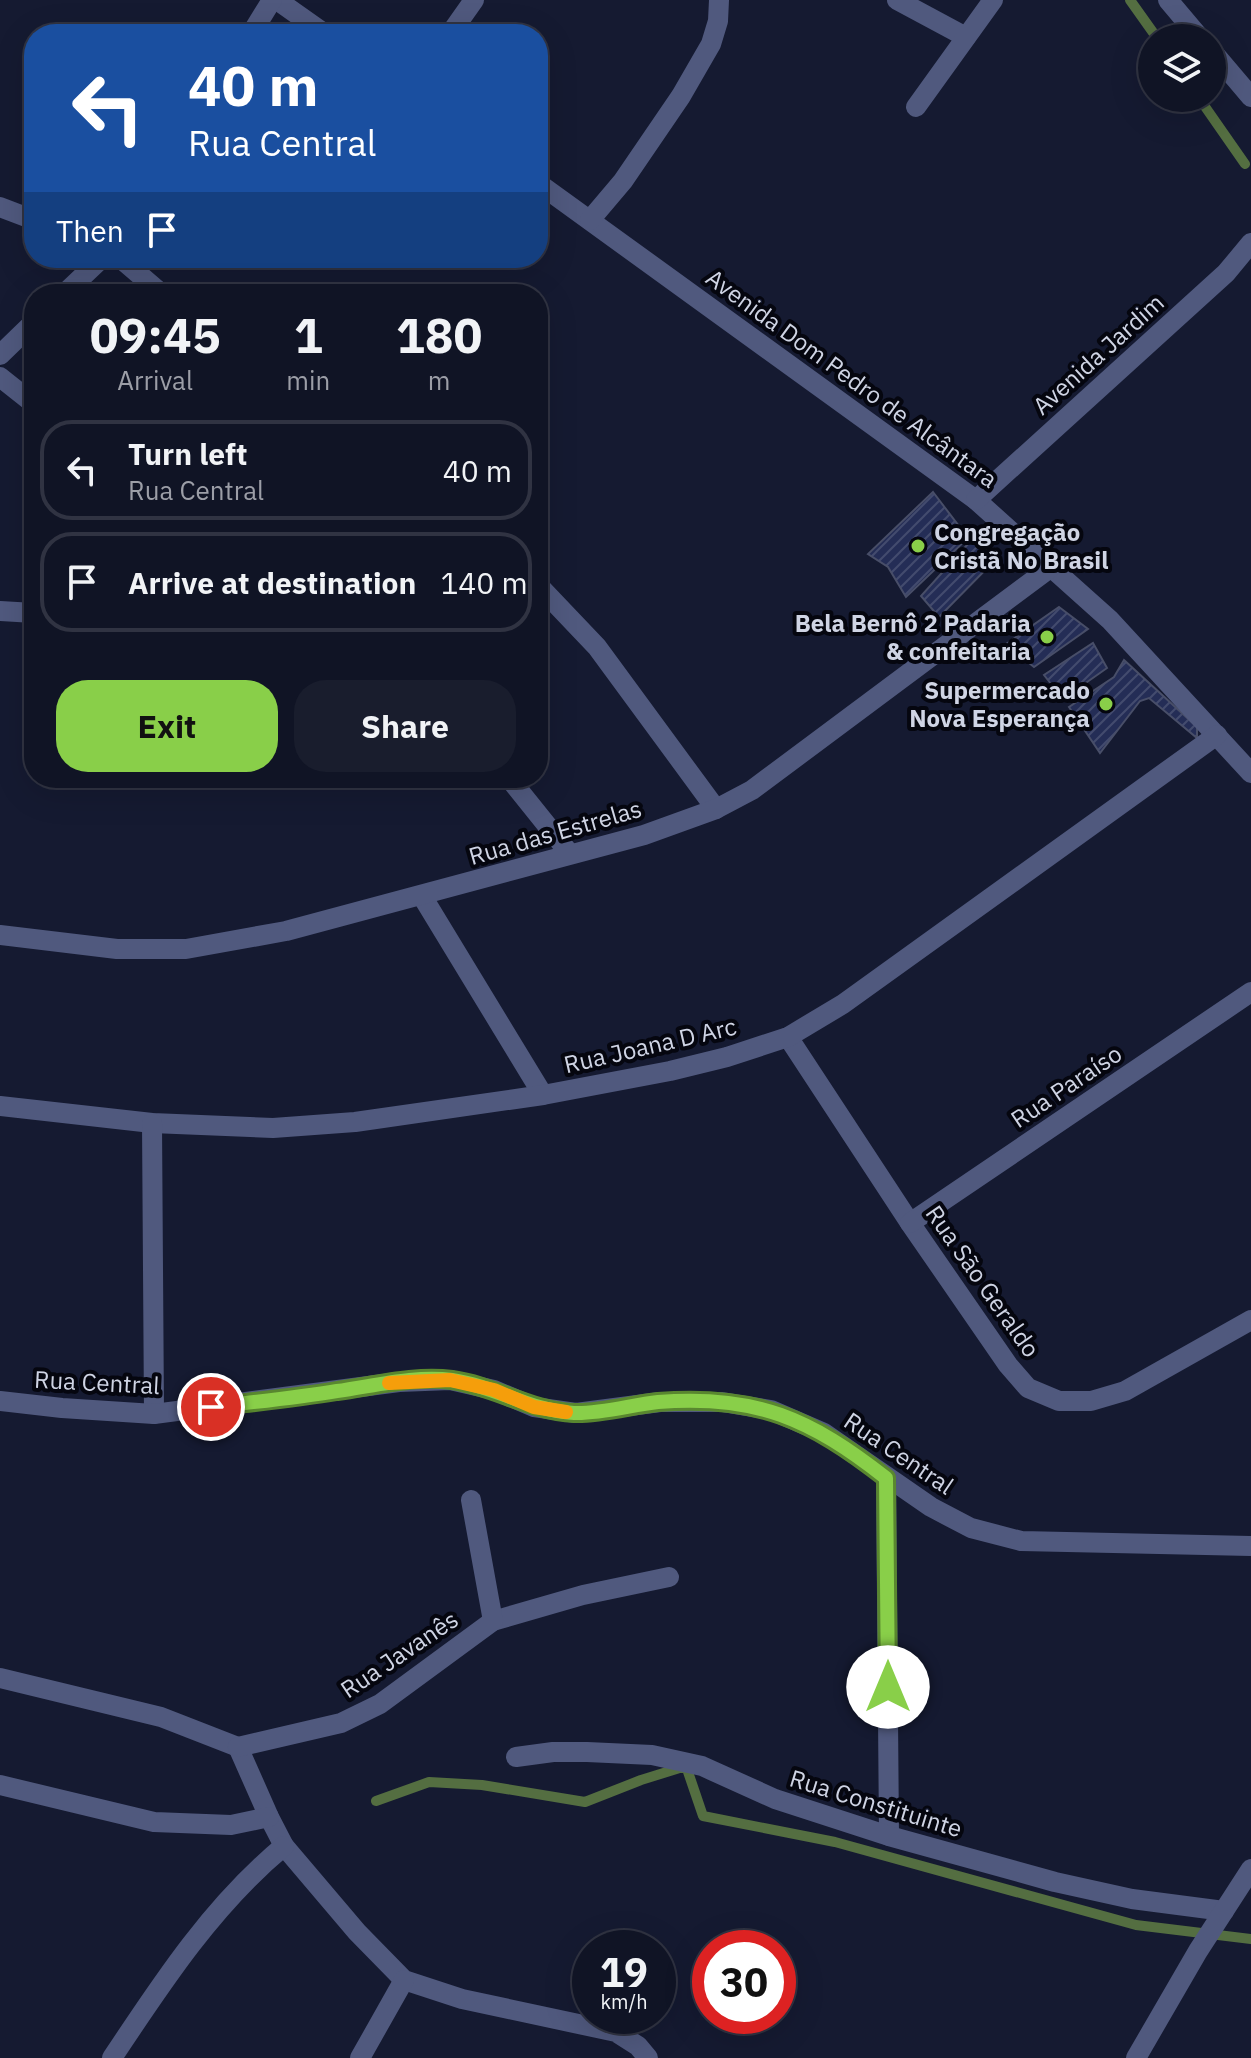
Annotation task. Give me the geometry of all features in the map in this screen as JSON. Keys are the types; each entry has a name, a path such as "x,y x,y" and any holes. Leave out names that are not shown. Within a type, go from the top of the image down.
{"street":[{"path":"258,24 274,0 310,24"},
{"path":"457,24 474,0"},
{"path":"590,220 623,181 681,96 711,44 718,21 719,0"},
{"path":"897,0 966,37"},
{"path":"916,107 993,0"},
{"path":"1168,0 1188,24"},
{"path":"1226,68 1251,97"},
{"name":"Avenida Dom Pedro de Alcântara","path":"548,190 976,500 1110,620 1251,773"},
{"path":"0,207 24,216"},
{"name":"Avenida Jardim","path":"976,500 1226,273 1251,243"},
{"path":"75,284 91,268"},
{"path":"132,268 150,284"},
{"path":"0,355 24,332"},
{"path":"0,377 24,396"},
{"name":"Rua das Estrelas","path":"0,935 117,949 186,949 286,931 644,835 716,809 752,790 1050,568"},
{"path":"548,596 597,647 716,809"},
{"path":"0,611 24,612"},
{"name":"Rua Joana D Arc","path":"0,1106 152,1123 273,1128 355,1122 543,1095 727,1057 788,1037 843,1004 1217,735"},
{"path":"517,788 570,854"},
{"path":"422,896 543,1095"},
{"name":"Rua Paraíso","path":"910,1223 1251,992"},
{"name":"Rua São Geraldo","path":"788,1037 910,1223 1008,1365 1028,1388 1059,1401 1091,1401 1125,1391 1251,1320"},
{"path":"152,1123 154,1414"},
{"name":"Rua Central","path":"0,1401 154,1414 399,1382 450,1380 494,1390 534,1407 576,1413 660,1402 722,1402 771,1410 824,1433 886,1478 971,1528 1021,1541 1251,1546"},
{"path":"886,1478 889,1836"},
{"name":"Rua Javanês","path":"471,1500 493,1621"},
{"name":"Rua Javanês","path":"238,1747 341,1723 380,1704 493,1621 583,1595 669,1577"},
{"path":"0,1678 161,1717 238,1747 284,1846 357,1932 404,1980 462,1999 616,2032 638,2046 648,2058"},
{"name":"Rua Constituinte","path":"516,1757 565,1752 665,1758 702,1766 775,1799 889,1836 1086,1889 1221,1916"},
{"path":"0,1785 154,1822 231,1825 269,1817"},
{"path":"112,2058 168,1973 232,1893 284,1846"},
{"path":"1136,2058 1198,1951 1251,1869"},
{"path":"360,2058 404,1980"}],"building":[{"name":"Congregação Cristã No Brasil","path":"933,492 968,538 906,597 888,567 868,554"},
{"path":"977,534 1000,555 939,617 921,596"},
{"name":"Bela Bernô 2 Padaria & confeitaria","path":"1059,607 1088,629 1034,667 1006,644"},
{"path":"1093,643 1107,668 1063,699 1044,675"},
{"name":"Supermercado Nova Esperança","path":"1124,660 1197,727 1197,738 1149,698 1140,701 1100,753 1069,707 1114,677"}],"waterway":[{"path":"1130,0 1147,24"},
{"path":"1209,112 1245,164"},
{"path":"376,1801 429,1782 482,1785 585,1802 686,1766 703,1816 835,1842 1136,1925 1251,1939"}],"slow traffic":[{"path":"389,1383 450,1380 494,1390 534,1407 566,1412"}],"place":[{"name":"Congregação Cristã No Brasil","path":"918,546"},
{"name":"Bela Bernô 2 Padaria & confeitaria","path":"1047,637"},
{"name":"Supermercado Nova Esperança","path":"1106,704"}],"route":[{"path":"211,1407 399,1382 450,1380 494,1390 534,1407 576,1413 660,1402 722,1402 771,1410 824,1433 886,1478 888,1687"}]}
